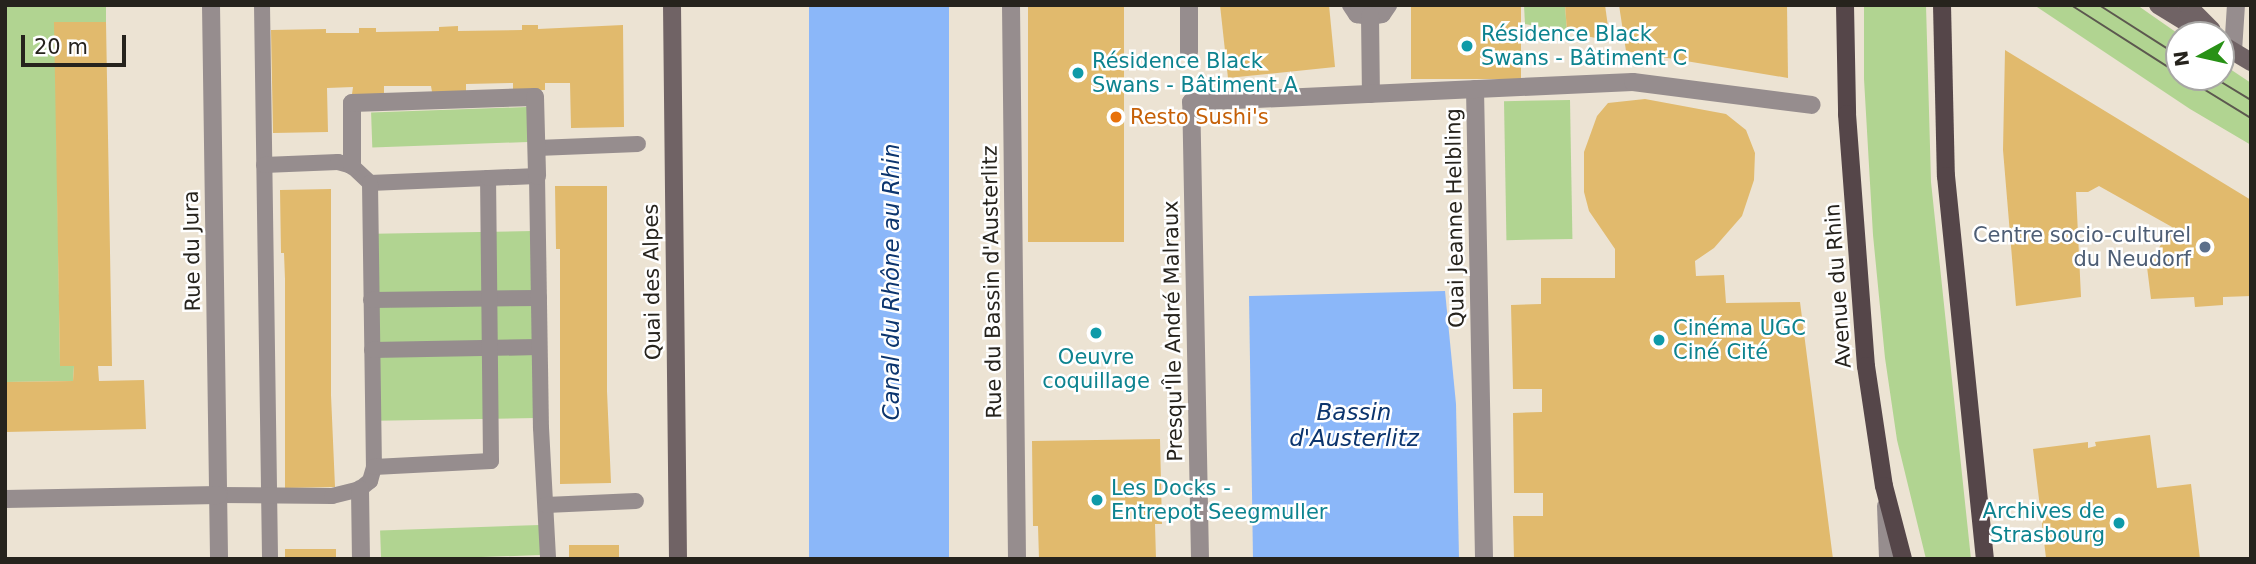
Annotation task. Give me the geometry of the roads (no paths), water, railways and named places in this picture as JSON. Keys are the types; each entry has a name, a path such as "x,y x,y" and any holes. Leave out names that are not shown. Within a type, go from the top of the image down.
{"main road":[{"name":"Quai des Alpes","path":"672,5 678,559"},
{"name":"Avenue du Rhin","path":"1845,5 1847,114 1866,366 1884,486 1903,559"},
{"path":"1942,5 1946,176 1985,559"},
{"path":"2158,5 2184,21"},
{"path":"2187,5 2203,21"},
{"path":"2235,52 2251,62"}],"street":[{"name":"Rue du Jura","path":"211,5 219,559"},
{"name":"Rue du Bassin d'Austerlitz","path":"1011,5 1017,559"},
{"path":"1189,5 1189,52"},
{"path":"1351,5 1357,14 1370,16 1382,14 1388,5"},
{"path":"1370,16 1371,94"},
{"path":"1475,89 1633,82 1812,106"},
{"name":"Quai Jeanne Helbling","path":"1191,102 1475,89 1484,559"},
{"path":"352,166 352,103 535,97 537,176"},
{"name":"Presqu'Île André Malraux","path":"1191,102 1199,559"},
{"path":"360,489 360,559"},
{"path":"5,499 218,495"}],"lane":[{"path":"262,5 270,559"},
{"path":"537,149 638,144"},
{"path":"218,495 332,496 360,489 370,481 374,467 370,183 352,166 338,162 264,165"},
{"path":"370,183 537,176 539,347 548,559"},
{"path":"374,467 491,461 488,178"},
{"path":"372,300 539,298"},
{"path":"372,350 539,347"},
{"path":"1884,486 1887,559"},
{"path":"546,505 636,501"}],"water":[{"name":"Canal du Rhône au Rhin","path":"809,5 949,5 949,559 809,559"},
{"name":"Bassin d'Austerlitz","path":"1445,291 1456,404 1459,559 1253,559 1249,296"}],"tram line":[{"path":"2071,5 2165,65"},
{"path":"2099,5 2165,47"},
{"path":"2235,90 2251,100"},
{"path":"2207,91 2251,118"}],"place":[{"name":"Résidence Black Swans - Bâtiment C","path":"1467,46"},
{"name":"Résidence Black Swans - Bâtiment A","path":"1078,73"},
{"name":"Resto Sushi's","path":"1116,117"},
{"name":"Centre socio-culturel du Neudorf","path":"2205,247"},
{"name":"Oeuvre coquillage","path":"1096,333"},
{"name":"Cinéma UGC Ciné Cité","path":"1659,340"},
{"name":"Les Docks - Entrepot Seegmuller","path":"1097,500"},
{"name":"Archives de Strasbourg","path":"2119,523"}]}
